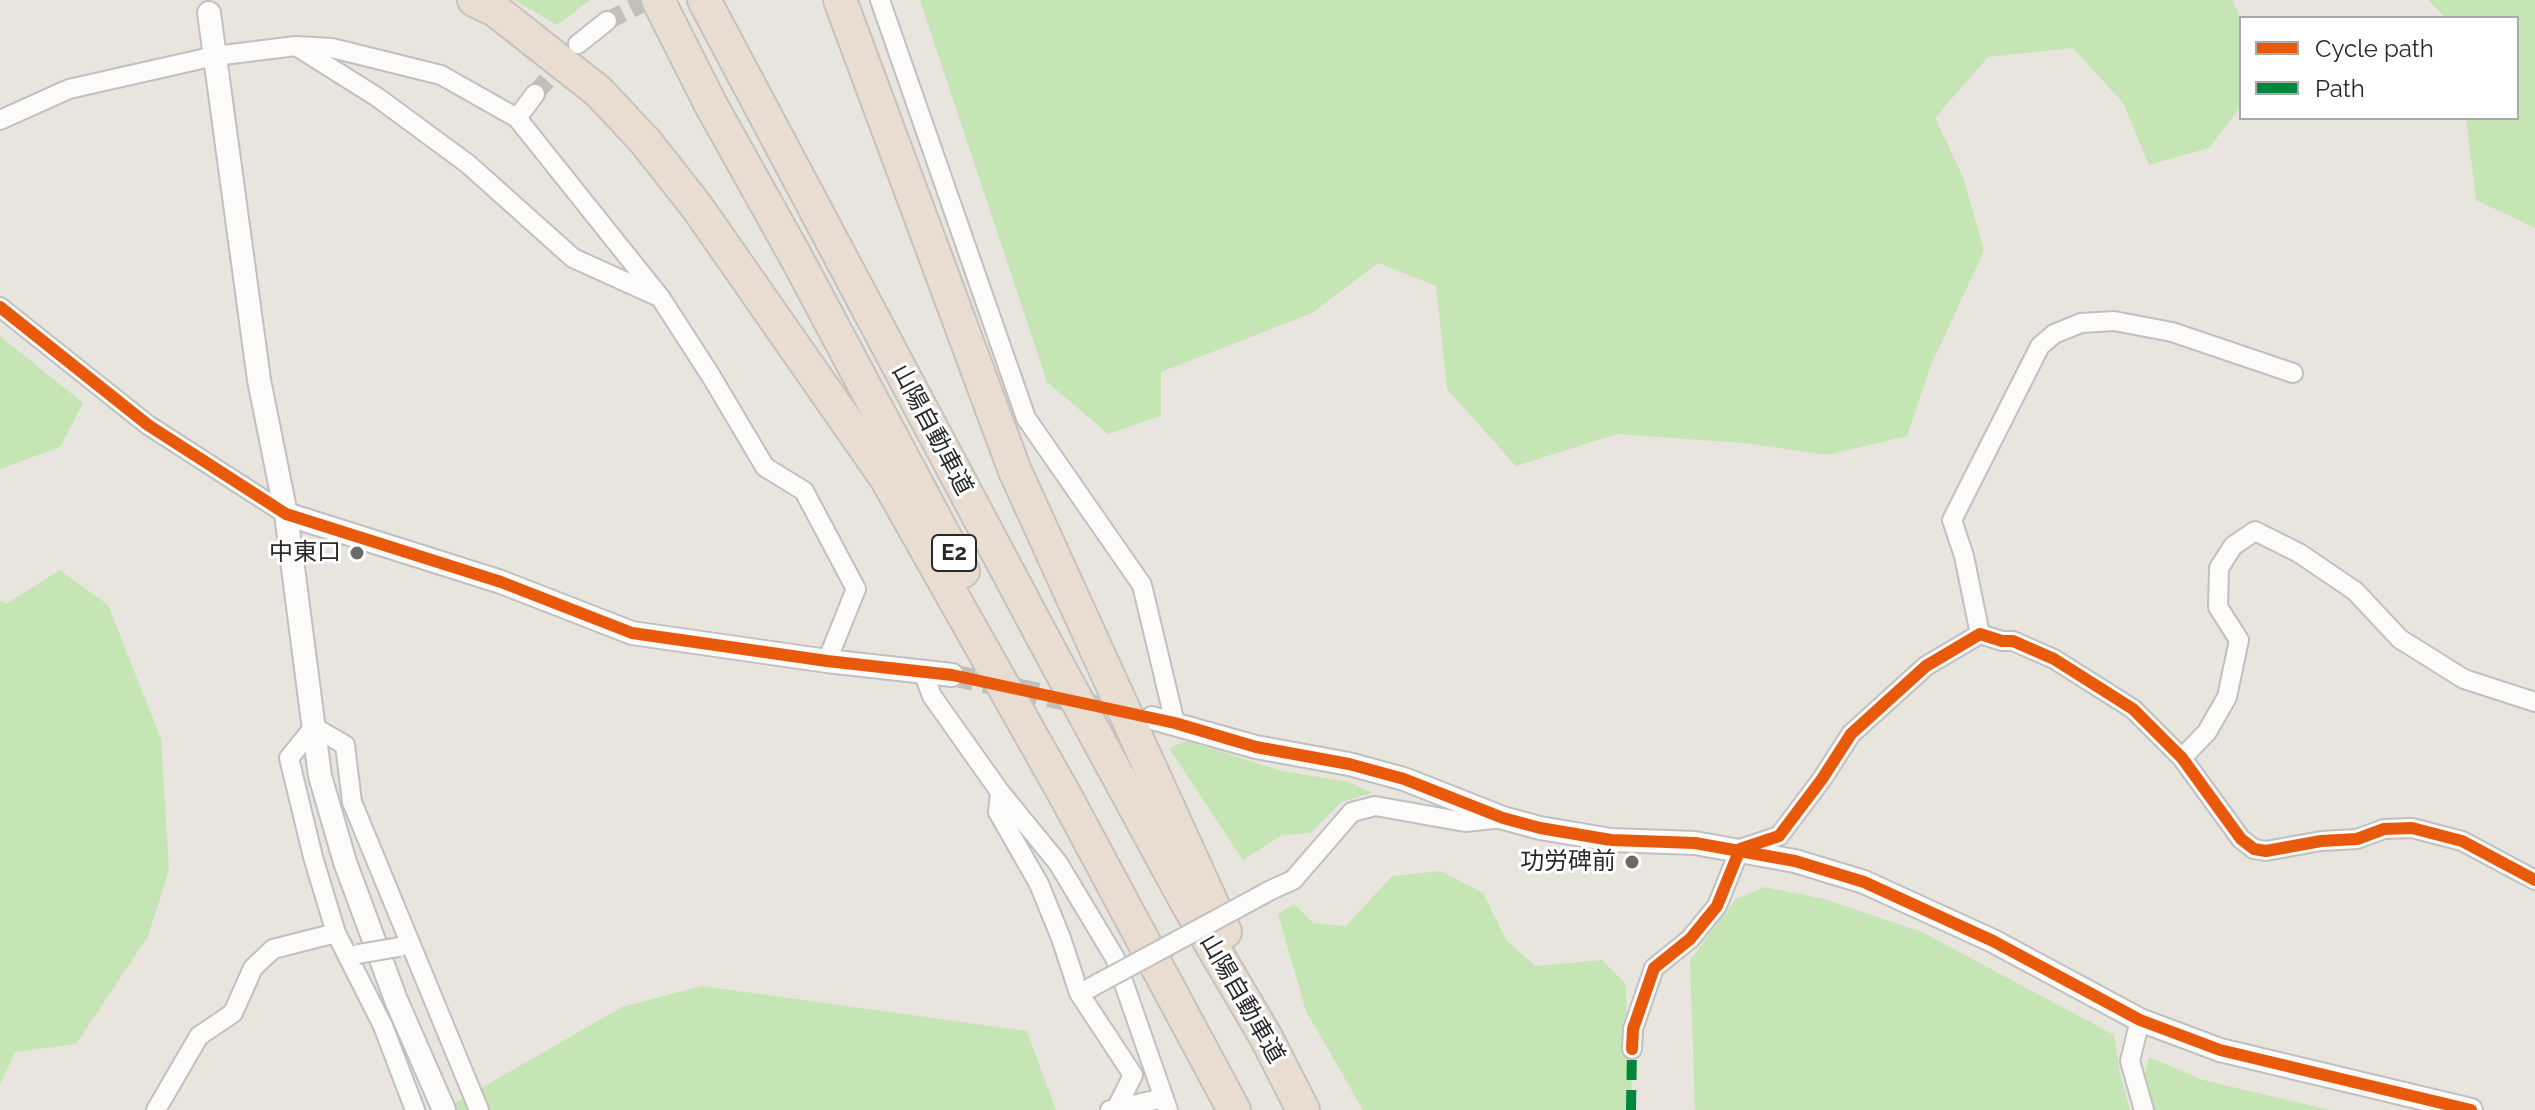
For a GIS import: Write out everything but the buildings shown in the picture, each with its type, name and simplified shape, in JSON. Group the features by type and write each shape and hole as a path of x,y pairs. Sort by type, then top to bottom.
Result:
{"highway":[{"path":"474,0 495,10 598,91 645,141 697,207 886,478 1066,797 1234,1110"},
{"name":"山陽自動車道","path":"658,0 711,105 804,272 1034,704 1244,1110"},
{"name":"山陽自動車道","path":"704,0 1050,651 1187,903 1267,1039 1303,1110"},
{"path":"840,0 1015,471 1232,947 1267,1039"}],"street":[{"path":"880,0 1026,418 1142,585 1175,723"},
{"path":"209,13 259,380 286,514 320,776 345,862 396,1000 444,1110"},
{"path":"578,44 607,21"},
{"path":"296,46 377,97 468,164 573,258 660,297"},
{"path":"0,120 69,89 215,56 296,46 332,48 441,75 517,118 660,297 765,467 804,491 856,589 827,661"},
{"path":"517,118 535,94"},
{"path":"0,307 148,425 286,514 501,582 632,633 952,675"},
{"path":"1980,634 1964,556 1952,520 2040,346 2054,334 2081,323 2114,321 2172,332 2293,373"},
{"path":"2182,758 2207,732 2227,697 2239,640 2218,607 2219,568 2233,546 2255,531 2299,553 2355,591 2400,639 2464,679 2535,702"},
{"path":"1632,1049 1633,1029 1654,968 1690,939 1717,906 1740,849 1779,836 1851,734 1926,666 1980,634 2013,641 2054,659 2133,709 2182,758 2241,839 2254,849 2266,851 2321,841 2357,839 2384,829 2412,828 2462,841 2535,880"},
{"path":"923,672 932,696 1000,792 1058,863 1115,958 1166,1104 1114,1109"},
{"path":"1152,718 1256,747 1349,764 1404,779 1503,818 1540,828 1611,840 1695,843 1795,861 1864,882 1993,941 2140,1020 2220,1050 2471,1110"},
{"path":"314,727 289,758 313,857 336,933 353,955 415,1110"},
{"path":"314,727 345,745 352,802 405,946 479,1110"},
{"path":"1000,792 998,812 1039,884 1084,991 1133,1075 1114,1109"},
{"path":"1084,991 1293,880 1352,812 1375,806 1465,822 1503,818"},
{"path":"156,1110 199,1036 233,1013 253,968 273,949 336,933"},
{"path":"353,955 405,946"},
{"path":"2140,1020 2130,1061 2144,1110"}],"green space":[{"path":"514,0 590,0 557,25"},
{"path":"920,0 2232,0 2240,16 2239,109 2209,148 2149,165 2123,103 2073,48 1988,57 1935,118 1963,177 1984,251 1931,365 1907,436 1827,455 1744,443 1617,434 1516,466 1447,389 1436,286 1378,263 1312,313 1161,372 1161,416 1108,434 1047,382"},
{"path":"2428,0 2535,0 2535,228 2476,200 2466,120 2519,120 2519,16 2444,16"},
{"path":"0,336 83,403 60,447 0,469"},
{"path":"60,570 108,605 161,739 169,870 148,936 76,1044 15,1052 0,1085 0,600 6,604"},
{"path":"1187,741 1282,771 1349,782 1372,793 1341,802 1311,833 1282,835 1243,860 1169,748"},
{"path":"1441,871 1483,893 1507,941 1536,966 1602,960 1625,983 1633,1110 1363,1110 1306,1011 1278,914 1294,904 1313,923 1346,926 1392,876"},
{"path":"1765,887 1824,899 1922,932 2114,1035 2130,1110 1695,1110 1690,960 1736,899"},
{"path":"702,986 1027,1031 1056,1110 443,1110 622,1007"},
{"path":"2149,1057 2203,1080 2330,1110 2155,1110 2145,1074"}],"tunnel":[{"path":"607,21 649,0"},
{"path":"535,94 567,57"},
{"path":"952,675 1135,715"}],"marked path":[{"path":"1631,1110 1632,1049"}],"cycle path":[{"path":"0,307 148,425 286,514 501,582 632,633 952,675 1175,723 1256,747 1349,764 1404,779 1503,818 1540,828 1611,840 1695,843 1795,861 1864,882 1993,941 2140,1020 2220,1050 2471,1110"},
{"path":"1632,1049 1633,1029 1654,968 1690,939 1717,906 1740,849 1779,836 1851,734 1926,666 1980,634 2013,641 2054,659 2133,709 2182,758 2241,839 2254,849 2266,851 2321,841 2357,839 2384,829 2412,828 2462,841 2535,880"}],"place":[{"name":"中東口","path":"357,553"},
{"name":"功労碑前","path":"1632,862"}]}
